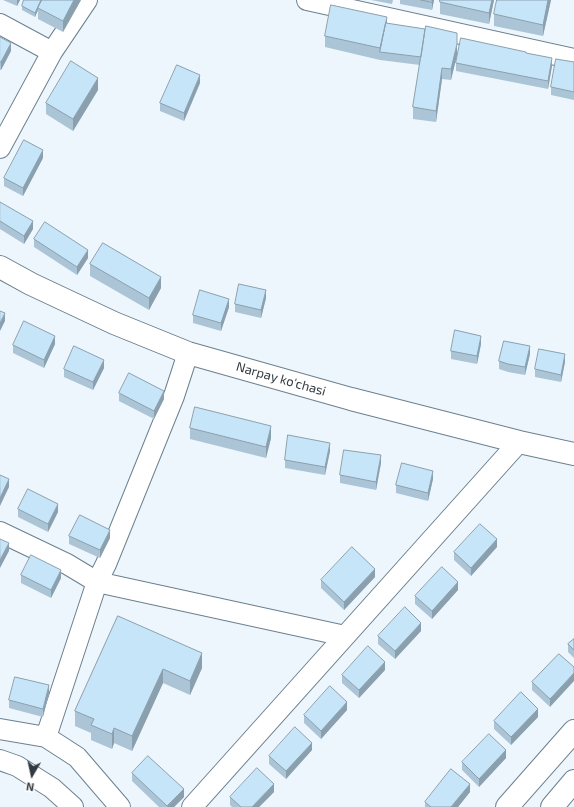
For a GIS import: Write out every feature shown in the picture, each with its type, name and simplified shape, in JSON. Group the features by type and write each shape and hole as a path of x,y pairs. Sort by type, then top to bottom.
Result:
{"main road":[{"name":"Narpay ko'chasi","path":"0,267 31,284 114,323 188,353 351,399 519,442 574,454"},
{"path":"507,807 574,731"},
{"path":"552,807 574,781"}],"street":[{"path":"0,148 52,52 86,0"},
{"path":"307,0 574,58"},
{"path":"0,24 52,52"},
{"path":"46,737 97,582 106,564 174,396 188,353"},
{"path":"192,807 519,442"},
{"path":"0,532 67,564 97,582 345,636"},
{"path":"0,729 46,737 77,757 120,807"},
{"path":"0,760 17,766 52,788 73,807"}],"building":[{"path":"24,0 41,0 35,13 22,6"},
{"path":"42,0 74,0 63,21 38,8"},
{"path":"421,0 432,0 432,2"},
{"path":"440,0 492,0 489,13 440,2"},
{"path":"497,0 548,0 543,25 494,14"},
{"path":"331,5 387,17 380,48 325,36"},
{"path":"386,23 425,29 421,57 380,52"},
{"path":"426,26 457,33 457,44 451,69 442,68 436,111 413,107"},
{"path":"0,37 11,43 1,62 0,62"},
{"path":"461,38 552,58 548,81 456,63"},
{"path":"556,59 574,62 574,92 551,87"},
{"path":"71,61 98,78 73,119 46,103"},
{"path":"177,65 200,75 184,113 160,103"},
{"path":"24,140 43,150 23,188 4,178"},
{"path":"0,202 33,221 24,236 0,221"},
{"path":"45,222 88,250 77,267 34,239"},
{"path":"103,243 161,277 149,298 90,264"},
{"path":"239,284 266,290 261,310 235,304"},
{"path":"200,290 229,299 221,323 193,315"},
{"path":"0,311 5,313 0,323"},
{"path":"24,321 55,336 44,360 13,345"},
{"path":"455,330 481,336 477,356 451,351"},
{"path":"504,341 530,346 525,367 499,361"},
{"path":"74,346 104,360 93,382 64,369"},
{"path":"539,349 565,354 561,375 535,369"},
{"path":"129,373 164,391 154,411 119,393"},
{"path":"195,407 271,426 266,447 190,428"},
{"path":"288,435 330,443 325,467 285,460"},
{"path":"344,450 381,455 376,482 340,475"},
{"path":"402,463 433,471 428,493 396,485"},
{"path":"0,475 9,479 0,498"},
{"path":"28,489 58,504 48,524 18,509"},
{"path":"80,515 110,530 100,550 69,536"},
{"path":"480,524 497,539 471,568 454,552"},
{"path":"0,539 9,543 0,560"},
{"path":"352,547 375,569 344,602 321,580"},
{"path":"31,555 61,570 51,590 21,575"},
{"path":"442,567 458,582 432,611 415,596"},
{"path":"405,607 421,623 395,651 378,636"},
{"path":"118,616 202,653 190,681 163,669 132,736 114,728 112,734 91,725 94,719 75,711"},
{"path":"574,639 574,650 568,644"},
{"path":"368,646 385,662 359,690 342,675"},
{"path":"559,654 574,667 574,673 550,699 532,682"},
{"path":"15,677 49,685 43,709 9,700"},
{"path":"330,686 347,702 321,731 304,715"},
{"path":"521,692 538,709 511,737 494,721"},
{"path":"295,727 312,743 286,771 269,756"},
{"path":"489,734 506,750 479,779 462,762"},
{"path":"148,756 184,789 167,806 132,773"},
{"path":"257,768 274,784 252,807 241,807 230,797"},
{"path":"451,769 470,784 451,807 431,807 425,802"}]}
